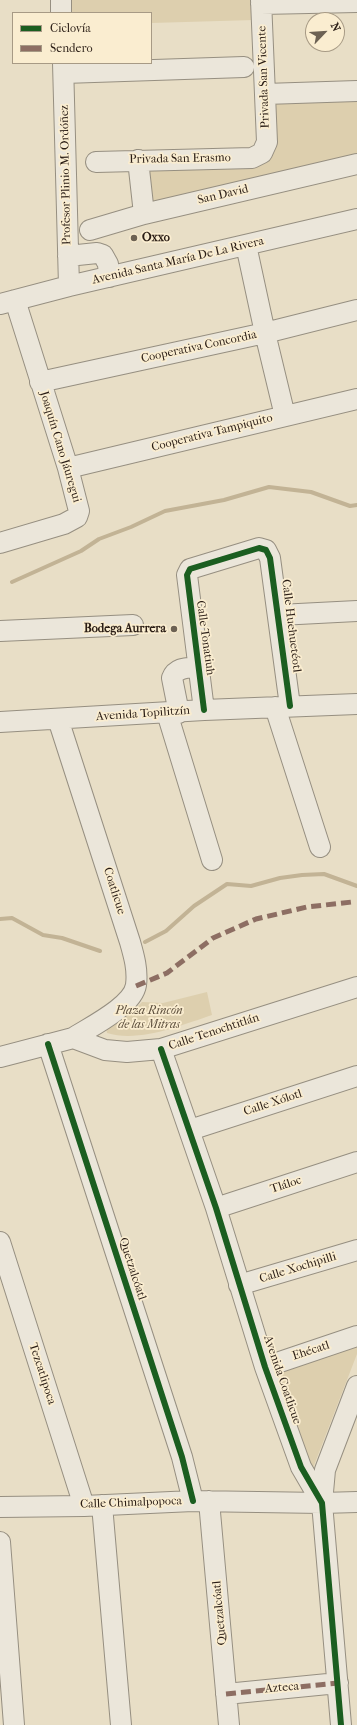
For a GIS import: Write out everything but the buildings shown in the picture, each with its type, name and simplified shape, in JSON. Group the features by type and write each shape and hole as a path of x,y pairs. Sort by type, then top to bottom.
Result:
{"street":[{"path":"61,0 61,12"},
{"path":"261,2 357,2"},
{"name":"Privada San Vicente","path":"261,2 267,142 262,153"},
{"path":"63,68 244,67"},
{"name":"Profesor Plinio M. Ordóñez","path":"63,68 69,286"},
{"path":"265,94 357,91"},
{"name":"Privada San Erasmo","path":"96,162 252,158 262,153"},
{"path":"138,160 144,214"},
{"name":"San David","path":"90,230 144,214 357,164"},
{"name":"Avenida Santa María De La Rivera","path":"7,302 69,286 357,219"},
{"path":"246,245 285,416"},
{"path":"68,256 97,253 103,255 108,264 109,277"},
{"name":"Joaquín Cano Jáuregui","path":"0,542 64,524 77,517 79,511 68,468 40,382 7,302"},
{"name":"Cooperativa Concordia","path":"40,382 357,310"},
{"name":"Cooperativa Tampiquito","path":"68,468 357,399"},
{"path":"0,535 0,546"},
{"name":"Calle Tonatiuh","path":"204,710 186,579 190,569 259,548 266,550"},
{"name":"Calle Huehuetéotl","path":"266,550 270,558 279,615 282,706 320,847"},
{"path":"279,615 357,611"},
{"path":"0,631 134,625"},
{"path":"198,668 180,669 173,674 173,713 212,860"},
{"name":"Avenida Topilitzín","path":"0,722 282,706 357,704"},
{"name":"Coatlicue","path":"58,719 130,942 136,969 136,986 130,996 110,1014 73,1038"},
{"name":"Calle Tenochtitlán","path":"73,1038 105,1050 127,1052 161,1049 357,987"},
{"path":"0,1057 73,1038"},
{"name":"Quetzalcóatl","path":"48,1044 182,1457 201,1501 229,1725"},
{"name":"Avenida Coatlicue","path":"161,1049 216,1208 265,1367 301,1467 322,1503 341,1725"},
{"name":"Calle Xólotl","path":"190,1130 357,1076"},
{"name":"Tláloc","path":"216,1208 357,1162"},
{"name":"Tezcatlipoca","path":"0,1242 93,1505 121,1725"},
{"name":"Calle Xochipilli","path":"239,1285 357,1250"},
{"name":"Ehécatl","path":"265,1367 357,1336"},
{"path":"322,1503 326,1470 357,1386"},
{"name":"Calle Chimalpopoca","path":"0,1507 201,1501 322,1503 357,1502"},
{"path":"0,1542 14,1725"},
{"name":"Azteca","path":"226,1694 338,1683"}],"green space":[{"path":"71,0 253,0 254,20 152,23 152,12 71,12"},
{"path":"357,96 357,154 151,203 148,164 272,151 277,143 274,100"},
{"name":"Plaza Rincón de las Mitras","path":"207,992 212,1015 160,1032 133,1036 119,1036 107,1033 106,1028 132,1012 142,1002 163,1003"},
{"path":"357,1345 357,1354 313,1468 309,1471 278,1367"}],"waterway":[{"path":"12,582 81,551 99,539 131,527 165,511 224,500 269,487 311,492 350,506 357,505"},
{"path":"145,942 166,931 194,906 227,884 251,886 280,878 324,874 357,886"},
{"path":"0,919 12,918 43,935 62,938 100,951"}],"marked path":[{"path":"136,986 167,973 213,938 256,919 307,907 352,902"},
{"path":"226,1694 338,1683"}],"cycle path":[{"path":"204,710 187,575 190,569 259,548 266,550 270,558 290,706"},
{"path":"48,1044 182,1457 193,1501"},
{"path":"161,1049 216,1208 265,1367 301,1467 322,1503 341,1725"}],"place":[{"name":"Oxxo","path":"134,238"},
{"name":"Bodega Aurrera","path":"174,629"}]}
